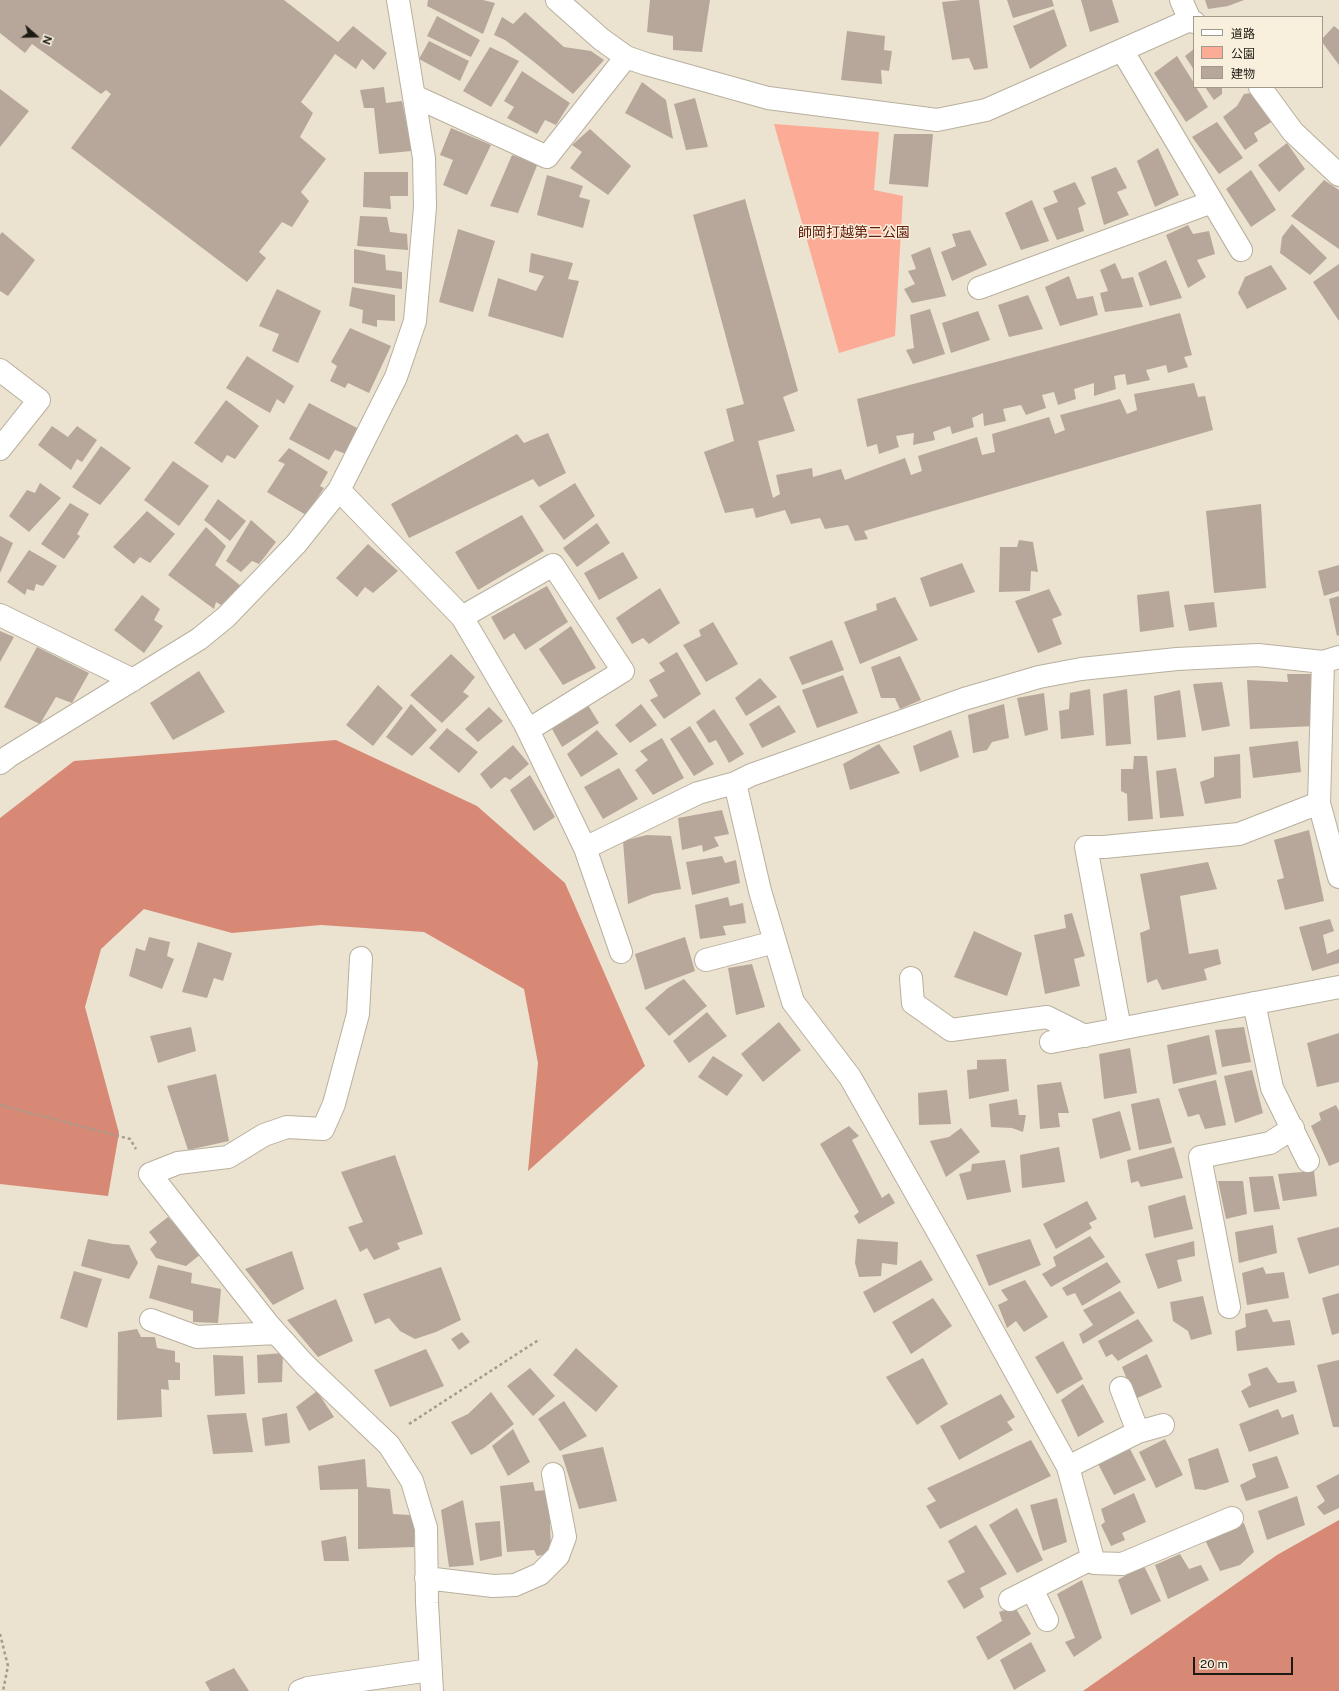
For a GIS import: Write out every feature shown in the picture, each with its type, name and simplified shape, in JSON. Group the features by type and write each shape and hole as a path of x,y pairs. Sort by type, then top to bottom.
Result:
{"street":[{"path":"0,763 199,639 226,617 296,544 339,490 396,377 415,321 425,207 424,158 398,0"},
{"path":"557,0 601,39 626,57 646,64 768,98 937,120 986,110 1192,21 1181,0"},
{"path":"1122,50 1241,250"},
{"path":"414,96 547,157 626,57"},
{"path":"1261,88 1293,132 1339,175"},
{"path":"979,288 1212,202"},
{"path":"0,370 39,400 0,449"},
{"path":"339,490 462,617 528,730 585,848 622,952"},
{"path":"462,617 553,565 623,670 528,730"},
{"path":"0,614 133,680"},
{"path":"585,848 698,793 735,783 751,775 964,699 1039,677 1081,669 1177,659 1258,655 1331,660 1330,726 1319,803 1339,877"},
{"path":"735,783 760,891 793,1002 850,1077 946,1246 1068,1467 1094,1563 1122,1564 1232,1518"},
{"path":"1120,1029 1086,847 1112,846 1239,834 1319,803"},
{"path":"706,960 775,942"},
{"path":"300,1691 308,1688 431,1680 426,1578 426,1528 412,1481 389,1446 305,1365 276,1333 150,1174 178,1163 228,1157 264,1135 287,1127 323,1129 334,1104 358,1014 361,958"},
{"path":"911,978 913,1003 951,1030 1047,1017 1085,1036"},
{"path":"1051,1042 1339,987"},
{"path":"1254,1003 1272,1088 1308,1161"},
{"path":"1229,1307 1200,1157 1270,1143 1293,1128"},
{"path":"150,1320 197,1338 276,1333"},
{"path":"1121,1388 1138,1432"},
{"path":"1068,1467 1138,1432 1163,1425"},
{"path":"426,1578 493,1586 515,1585 540,1574 558,1556 565,1537 553,1474"},
{"path":"1010,1600 1093,1558"},
{"path":"1032,1589 1047,1620"}],"path":[{"path":"0,1105 130,1139 150,1174"},
{"path":"384,1441 540,1339"},
{"path":"0,1634 8,1666 3,1691"}],"green space":[{"name":"師岡打越第二公園","path":"774,124 879,132 874,190 903,196 895,336 839,353"}],"shaded area":[{"path":"336,740 477,806 565,883 645,1066 528,1171 538,1063 524,989 424,932 321,925 232,933 144,909 101,949 85,1007 119,1133 108,1196 0,1184 0,818 74,761"},
{"path":"1339,1520 1339,1691 1083,1691 1277,1555"}],"building":[{"path":"0,0 284,0 338,42 353,26 387,53 374,70 362,59 356,69 335,54 301,102 313,113 300,137 326,159 301,192 309,201 292,227 282,222 259,252 266,258 247,282 71,148 111,94 106,90 101,94 32,44 25,53 0,33"},
{"path":"428,0 483,0 495,3 483,34 427,6"},
{"path":"650,0 710,0 702,52 673,50 673,36 647,32"},
{"path":"979,0 988,68 974,70 969,58 952,60 942,2"},
{"path":"1007,0 1052,0 1054,6 1013,18"},
{"path":"1081,0 1112,0 1119,22 1090,32"},
{"path":"1205,0 1244,0 1228,6 1208,9"},
{"path":"1054,9 1067,46 1030,69 1013,26"},
{"path":"525,12 564,47 591,51 604,60 573,94 505,40 494,35 502,17 513,24"},
{"path":"437,16 480,40 471,57 427,36"},
{"path":"1334,26 1339,30 1339,65 1323,43 1323,38"},
{"path":"847,31 885,36 884,50 892,51 889,71 881,70 882,84 841,80"},
{"path":"429,41 469,61 460,81 419,59"},
{"path":"490,47 519,61 491,107 463,91"},
{"path":"1193,50 1193,68 1185,56"},
{"path":"1177,56 1193,81 1193,88 1197,88 1208,107 1186,122 1154,73"},
{"path":"522,71 570,103 556,125 545,120 537,134 507,118 514,107 504,101"},
{"path":"642,82 666,100 673,139 625,113"},
{"path":"384,87 386,103 402,101 412,151 379,154 374,108 364,108 360,90"},
{"path":"1206,88 1222,88 1222,94 1214,100"},
{"path":"0,89 29,111 0,147"},
{"path":"1252,93 1273,121 1254,133 1258,141 1245,150 1223,117 1237,106 1244,94"},
{"path":"695,98 708,147 686,150 674,104"},
{"path":"1217,122 1243,158 1219,174 1192,137"},
{"path":"451,128 491,145 467,195 443,185 453,160 440,155"},
{"path":"590,129 631,166 608,195 570,168 582,152 572,145"},
{"path":"894,134 933,134 928,187 889,184"},
{"path":"1287,143 1305,169 1279,192 1258,165"},
{"path":"1158,148 1179,195 1155,207 1137,161"},
{"path":"512,155 538,163 518,213 490,206"},
{"path":"1116,167 1127,188 1117,192 1129,215 1104,225 1091,177"},
{"path":"1251,170 1276,210 1251,227 1226,189"},
{"path":"364,172 408,172 408,196 390,196 391,209 363,207"},
{"path":"547,175 583,186 579,197 590,200 583,228 537,215"},
{"path":"1324,180 1339,190 1339,249 1291,216"},
{"path":"1075,182 1086,204 1078,208 1084,231 1057,240 1043,208 1058,202 1053,191"},
{"path":"745,199 798,391 783,397 795,431 758,441 773,498 780,494 776,475 812,468 813,477 841,469 845,480 905,458 911,475 922,471 918,456 977,437 982,455 995,452 992,434 1049,417 1055,434 1065,430 1060,415 1120,399 1127,414 1137,410 1134,394 1194,383 1198,397 1205,396 1213,430 864,531 868,539 855,541 848,525 825,529 820,518 791,524 785,510 756,518 753,508 725,513 704,452 734,441 726,409 744,404 693,215"},
{"path":"1032,200 1049,241 1021,250 1005,213"},
{"path":"360,216 387,217 390,232 407,234 408,250 357,246"},
{"path":"1292,224 1327,258 1310,275 1280,253 1282,237"},
{"path":"1188,225 1193,234 1209,231 1215,254 1197,260 1206,277 1188,288 1166,235"},
{"path":"458,229 495,241 473,312 439,302"},
{"path":"970,230 987,265 952,281 941,252 956,246 952,234"},
{"path":"2,232 35,260 8,296 0,291 0,235"},
{"path":"930,247 946,296 912,303 904,289 915,284 908,271 916,269 911,255"},
{"path":"354,249 385,255 386,270 402,272 402,289 354,283"},
{"path":"531,253 573,263 568,279 579,281 563,338 488,316 498,278 536,291 544,276 529,272"},
{"path":"1166,260 1182,298 1150,306 1138,273"},
{"path":"1115,263 1122,279 1133,277 1143,307 1105,312 1100,293 1108,291 1100,270"},
{"path":"1339,264 1339,321 1313,282"},
{"path":"1271,265 1287,289 1247,309 1238,293 1245,277"},
{"path":"1069,276 1077,299 1093,296 1098,315 1060,326 1045,287"},
{"path":"352,287 395,295 395,321 377,320 377,327 362,323 363,310 349,306"},
{"path":"277,289 321,311 298,363 272,351 279,334 259,326"},
{"path":"1028,295 1043,329 1009,337 998,305"},
{"path":"930,309 945,354 913,364 906,350 914,348 910,315"},
{"path":"978,311 990,340 951,353 942,323"},
{"path":"1180,313 1192,355 1184,357 1188,367 1168,373 1166,365 1146,370 1150,380 1127,385 1125,374 1114,376 1116,389 1094,396 1094,383 1074,389 1076,399 1058,405 1054,392 1042,395 1046,408 1026,415 1021,405 1003,409 1006,421 984,426 983,413 972,418 974,427 952,434 950,426 933,432 935,440 913,445 914,433 896,436 899,447 879,454 877,444 867,447 857,399"},
{"path":"350,328 391,346 369,393 348,383 345,388 330,381 337,366 331,362"},
{"path":"247,356 294,386 284,404 277,399 270,413 226,388"},
{"path":"226,400 259,426 235,459 227,455 222,463 194,443"},
{"path":"309,403 359,429 349,455 335,450 329,460 289,439"},
{"path":"52,426 68,437 77,426 97,440 82,462 77,459 71,470 38,445"},
{"path":"548,433 566,473 539,487 533,479 409,538 391,504 517,434 524,443"},
{"path":"101,446 131,468 100,505 72,487"},
{"path":"289,448 328,472 320,486 324,488 306,515 267,492 285,464 278,461"},
{"path":"173,461 209,486 179,526 144,500"},
{"path":"40,483 61,498 29,532 9,516 27,490 35,493"},
{"path":"575,483 595,516 564,540 539,506"},
{"path":"218,499 246,521 230,541 204,520"},
{"path":"70,503 89,514 77,534 80,536 64,559 41,544"},
{"path":"1261,504 1266,588 1214,593 1206,511"},
{"path":"147,511 175,534 150,563 140,557 134,564 113,547"},
{"path":"522,515 544,551 478,590 455,552"},
{"path":"251,520 276,542 259,564 252,561 241,572 226,561"},
{"path":"597,523 610,543 577,567 563,548"},
{"path":"206,527 226,546 215,565 241,586 221,605 216,602 214,609 168,575"},
{"path":"0,536 13,543 0,573"},
{"path":"1019,540 1033,542 1038,572 1031,571 1030,591 999,592 1000,547 1017,547"},
{"path":"368,544 398,571 373,593 365,587 357,597 336,578"},
{"path":"29,550 57,566 43,586 36,584 34,591 27,589 25,595 7,582"},
{"path":"623,552 638,578 599,600 584,573"},
{"path":"962,563 975,592 930,607 920,578"},
{"path":"1339,565 1339,591 1324,596 1318,571"},
{"path":"547,586 568,622 525,650 514,633 504,640 491,617"},
{"path":"660,588 680,623 649,644 643,638 632,644 616,618"},
{"path":"1049,589 1062,615 1052,619 1062,644 1038,653 1015,601"},
{"path":"1169,591 1174,627 1140,632 1137,595"},
{"path":"142,595 160,609 154,620 163,626 144,653 114,630"},
{"path":"1339,596 1339,635 1337,636 1329,599"},
{"path":"895,597 918,640 860,664 844,622 877,610 876,604"},
{"path":"1214,602 1217,627 1189,631 1184,605"},
{"path":"713,622 738,664 706,682 683,645 701,636 699,630"},
{"path":"571,626 596,668 563,685 539,649"},
{"path":"0,631 14,637 0,662"},
{"path":"832,640 844,670 802,685 789,657"},
{"path":"37,647 89,673 72,703 56,697 40,724 4,707"},
{"path":"677,652 701,694 664,719 650,700 658,696 649,680 665,671 659,663"},
{"path":"451,654 475,677 463,692 469,696 442,723 410,695"},
{"path":"900,656 921,700 900,709 895,698 881,698 871,667"},
{"path":"199,671 225,712 173,740 150,703"},
{"path":"1287,674 1311,674 1315,726 1250,729 1247,680 1288,682"},
{"path":"843,675 858,713 817,728 802,690"},
{"path":"760,678 777,697 746,716 735,698"},
{"path":"1222,682 1230,726 1202,731 1193,684"},
{"path":"378,685 403,708 373,746 346,725"},
{"path":"1090,689 1094,735 1061,739 1059,711 1069,709 1070,693"},
{"path":"1127,689 1131,744 1106,746 1103,694"},
{"path":"1180,690 1186,737 1157,740 1154,696"},
{"path":"1044,693 1048,730 1025,736 1017,698"},
{"path":"586,702 599,723 562,747 551,727"},
{"path":"411,704 437,730 412,756 386,737"},
{"path":"641,704 657,725 630,743 615,725"},
{"path":"1004,704 1009,738 992,742 987,750 973,753 968,715"},
{"path":"779,705 796,732 762,748 749,724"},
{"path":"489,707 503,721 478,742 465,729"},
{"path":"714,709 744,754 729,763 716,740 709,743 696,722"},
{"path":"690,726 714,764 694,776 670,739"},
{"path":"447,728 478,752 459,773 429,748"},
{"path":"597,730 618,754 581,777 567,754"},
{"path":"951,730 959,757 920,772 913,746"},
{"path":"662,738 684,778 653,795 635,770 648,760 640,751"},
{"path":"1298,741 1301,772 1253,778 1249,747"},
{"path":"879,744 900,773 850,790 843,764"},
{"path":"513,745 529,764 510,780 505,777 491,789 480,774"},
{"path":"1240,754 1241,798 1205,804 1200,782 1214,777 1214,757"},
{"path":"1134,756 1147,756 1153,819 1128,821 1127,794 1121,791 1121,769 1133,769"},
{"path":"619,768 638,799 603,819 584,787"},
{"path":"1176,768 1184,816 1160,818 1156,771"},
{"path":"530,775 555,817 534,831 510,790"},
{"path":"722,810 729,834 714,837 719,846 703,852 702,845 682,850 678,818"},
{"path":"1309,830 1324,901 1285,910 1277,880 1284,878 1274,840"},
{"path":"647,835 671,836 681,889 653,894 628,904 623,841"},
{"path":"722,856 725,863 736,860 740,883 692,895 686,862"},
{"path":"1208,862 1217,889 1180,896 1189,954 1218,949 1221,964 1204,969 1207,980 1162,990 1157,979 1147,983 1140,933 1150,929 1140,874"},
{"path":"728,897 730,906 743,903 746,923 723,926 726,935 700,939 695,905"},
{"path":"1072,913 1085,956 1074,959 1080,986 1045,994 1034,935 1066,928 1064,915"},
{"path":"1330,919 1334,931 1323,935 1327,954 1339,949 1339,963 1312,971 1299,927"},
{"path":"974,931 1022,953 1007,996 954,977"},
{"path":"149,937 170,942 167,956 174,959 162,989 129,976 136,948 145,951"},
{"path":"685,937 695,971 645,990 635,954"},
{"path":"198,942 232,953 223,981 214,978 207,998 182,992"},
{"path":"752,964 765,1007 736,1015 728,968"},
{"path":"684,979 707,1006 669,1036 645,1008 668,988"},
{"path":"707,1012 727,1036 689,1063 673,1041"},
{"path":"779,1022 801,1050 763,1082 741,1054"},
{"path":"191,1027 196,1051 158,1063 150,1036"},
{"path":"1244,1027 1251,1062 1222,1067 1215,1030"},
{"path":"1339,1033 1339,1082 1317,1087 1307,1043"},
{"path":"1209,1035 1217,1074 1173,1084 1167,1045"},
{"path":"1130,1048 1137,1093 1104,1099 1099,1054"},
{"path":"713,1056 743,1075 727,1096 698,1077"},
{"path":"1006,1059 1009,1091 969,1099 967,1070 977,1069 977,1060"},
{"path":"1252,1070 1263,1113 1235,1123 1224,1076"},
{"path":"216,1074 229,1141 188,1150 167,1086"},
{"path":"1216,1080 1226,1125 1205,1129 1199,1114 1188,1117 1178,1089"},
{"path":"1061,1082 1069,1113 1058,1113 1060,1127 1040,1129 1037,1085"},
{"path":"947,1090 951,1124 919,1125 918,1093"},
{"path":"1159,1098 1172,1143 1139,1150 1131,1104"},
{"path":"1017,1099 1019,1115 1026,1115 1023,1132 1012,1128 991,1127 989,1104"},
{"path":"1336,1105 1339,1111 1339,1162 1329,1166 1311,1126 1321,1120 1319,1113"},
{"path":"1120,1111 1131,1150 1100,1159 1092,1119"},
{"path":"849,1126 859,1136 852,1140 882,1198 889,1193 895,1203 859,1224 854,1216 859,1212 820,1144"},
{"path":"961,1128 980,1152 946,1177 930,1141 949,1137"},
{"path":"1059,1147 1065,1182 1022,1188 1020,1155"},
{"path":"1174,1147 1183,1178 1141,1187 1138,1181 1131,1183 1127,1160"},
{"path":"395,1155 423,1234 397,1243 400,1249 374,1260 367,1248 360,1252 348,1227 363,1222 341,1172"},
{"path":"1005,1160 1011,1192 967,1200 959,1174 971,1171 972,1164"},
{"path":"1314,1171 1317,1196 1283,1201 1278,1174"},
{"path":"1273,1176 1280,1209 1254,1212 1249,1177"},
{"path":"1218,1181 1243,1181 1247,1214 1226,1219"},
{"path":"1185,1195 1193,1229 1154,1238 1148,1206"},
{"path":"1087,1201 1097,1219 1089,1223 1092,1228 1056,1249 1043,1224"},
{"path":"168,1217 201,1254 186,1266 156,1258 150,1249 157,1242 149,1232"},
{"path":"1273,1225 1277,1253 1239,1263 1235,1232"},
{"path":"1339,1227 1339,1265 1309,1274 1297,1238"},
{"path":"1090,1236 1105,1257 1051,1287 1042,1274 1056,1266 1053,1257"},
{"path":"88,1239 113,1244 129,1245 138,1263 129,1279 81,1266"},
{"path":"857,1239 898,1242 897,1265 882,1263 881,1276 859,1277 855,1263"},
{"path":"1030,1239 1041,1265 989,1286 976,1255"},
{"path":"1194,1241 1195,1256 1177,1260 1182,1281 1158,1289 1145,1254"},
{"path":"292,1251 304,1289 273,1305 245,1269"},
{"path":"921,1260 933,1280 874,1313 863,1292"},
{"path":"1107,1262 1121,1282 1082,1306 1075,1293 1067,1296 1062,1288"},
{"path":"158,1265 192,1273 191,1283 221,1289 218,1323 193,1322 193,1311 149,1298"},
{"path":"441,1267 461,1320 436,1332 415,1339 400,1331 389,1318 375,1324 363,1294"},
{"path":"1263,1267 1266,1274 1284,1272 1289,1298 1247,1305 1242,1273"},
{"path":"74,1271 102,1279 87,1328 60,1318"},
{"path":"1025,1280 1048,1317 1024,1332 1016,1321 1007,1328 998,1305 1008,1300 1001,1290"},
{"path":"1120,1291 1135,1313 1083,1344 1079,1334 1093,1325 1083,1310"},
{"path":"1339,1293 1339,1333 1332,1335 1322,1298"},
{"path":"1203,1296 1212,1334 1191,1340 1188,1331 1173,1321 1170,1302"},
{"path":"933,1298 952,1326 911,1354 892,1322"},
{"path":"336,1299 353,1341 318,1357 287,1320"},
{"path":"1267,1309 1273,1322 1290,1320 1295,1345 1237,1351 1235,1331 1246,1327 1245,1314"},
{"path":"1138,1319 1153,1341 1118,1361 1112,1354 1106,1357 1098,1341"},
{"path":"137,1329 141,1337 155,1337 157,1348 175,1351 175,1362 180,1363 180,1380 168,1380 169,1390 161,1389 162,1417 117,1420 118,1332"},
{"path":"462,1332 470,1342 459,1350 451,1339"},
{"path":"1063,1341 1083,1379 1057,1394 1035,1357"},
{"path":"576,1348 618,1386 596,1412 553,1375"},
{"path":"426,1349 444,1386 390,1407 374,1370"},
{"path":"283,1353 282,1382 258,1383 257,1355"},
{"path":"1147,1354 1162,1387 1135,1399 1122,1367"},
{"path":"213,1355 243,1356 245,1394 215,1396"},
{"path":"923,1358 948,1404 917,1425 886,1377"},
{"path":"1339,1360 1339,1427 1333,1427 1317,1365"},
{"path":"1267,1367 1278,1383 1294,1381 1297,1392 1249,1408 1241,1391 1251,1385 1248,1374"},
{"path":"530,1368 555,1396 533,1416 507,1386"},
{"path":"1083,1384 1104,1422 1078,1437 1061,1400"},
{"path":"317,1391 334,1417 309,1431 296,1407"},
{"path":"491,1392 514,1424 484,1448 471,1455 451,1422 468,1414"},
{"path":"1001,1394 1015,1417 1007,1422 1013,1430 959,1460 940,1426"},
{"path":"564,1401 587,1436 560,1451 538,1419"},
{"path":"1278,1409 1282,1418 1293,1414 1299,1434 1249,1452 1239,1424"},
{"path":"246,1413 253,1452 213,1454 207,1415"},
{"path":"287,1413 290,1443 265,1446 262,1418"},
{"path":"513,1429 530,1462 508,1476 492,1446"},
{"path":"1165,1439 1183,1475 1156,1488 1139,1452"},
{"path":"1031,1440 1051,1476 940,1529 926,1506 936,1501 927,1488"},
{"path":"603,1447 617,1501 579,1509 562,1455"},
{"path":"1129,1447 1146,1480 1114,1495 1097,1462"},
{"path":"1218,1448 1229,1482 1205,1490 1195,1489 1188,1459"},
{"path":"1277,1456 1289,1488 1246,1501 1240,1485 1256,1477 1252,1464"},
{"path":"365,1459 367,1487 390,1489 393,1514 410,1515 415,1529 414,1547 358,1549 358,1489 320,1490 318,1466"},
{"path":"1339,1474 1339,1508 1324,1515 1317,1507 1325,1501 1316,1486"},
{"path":"533,1482 535,1491 549,1490 551,1553 537,1556 534,1550 507,1552 500,1486"},
{"path":"1134,1493 1146,1522 1122,1533 1125,1540 1111,1546 1101,1525 1105,1522 1101,1509"},
{"path":"1297,1496 1305,1525 1267,1540 1258,1511"},
{"path":"1057,1498 1067,1542 1043,1551 1030,1505"},
{"path":"463,1500 474,1565 449,1567 441,1510"},
{"path":"1017,1508 1043,1560 1017,1573 989,1525"},
{"path":"500,1521 502,1556 480,1561 475,1523"},
{"path":"1244,1523 1254,1552 1240,1565 1220,1571 1205,1540"},
{"path":"976,1525 1007,1574 980,1588 984,1597 964,1609 947,1581 965,1572 948,1541"},
{"path":"346,1536 349,1561 324,1561 321,1541"},
{"path":"1180,1554 1189,1569 1201,1565 1209,1580 1168,1599 1155,1565"},
{"path":"1143,1564 1161,1601 1131,1615 1118,1580"},
{"path":"1082,1580 1102,1638 1074,1657 1065,1642 1075,1638 1057,1594"},
{"path":"1015,1607 1031,1634 988,1660 976,1637 1002,1621 999,1612"},
{"path":"1031,1642 1046,1671 1014,1690 1000,1660"},
{"path":"234,1668 249,1691 210,1691 205,1682"}]}
